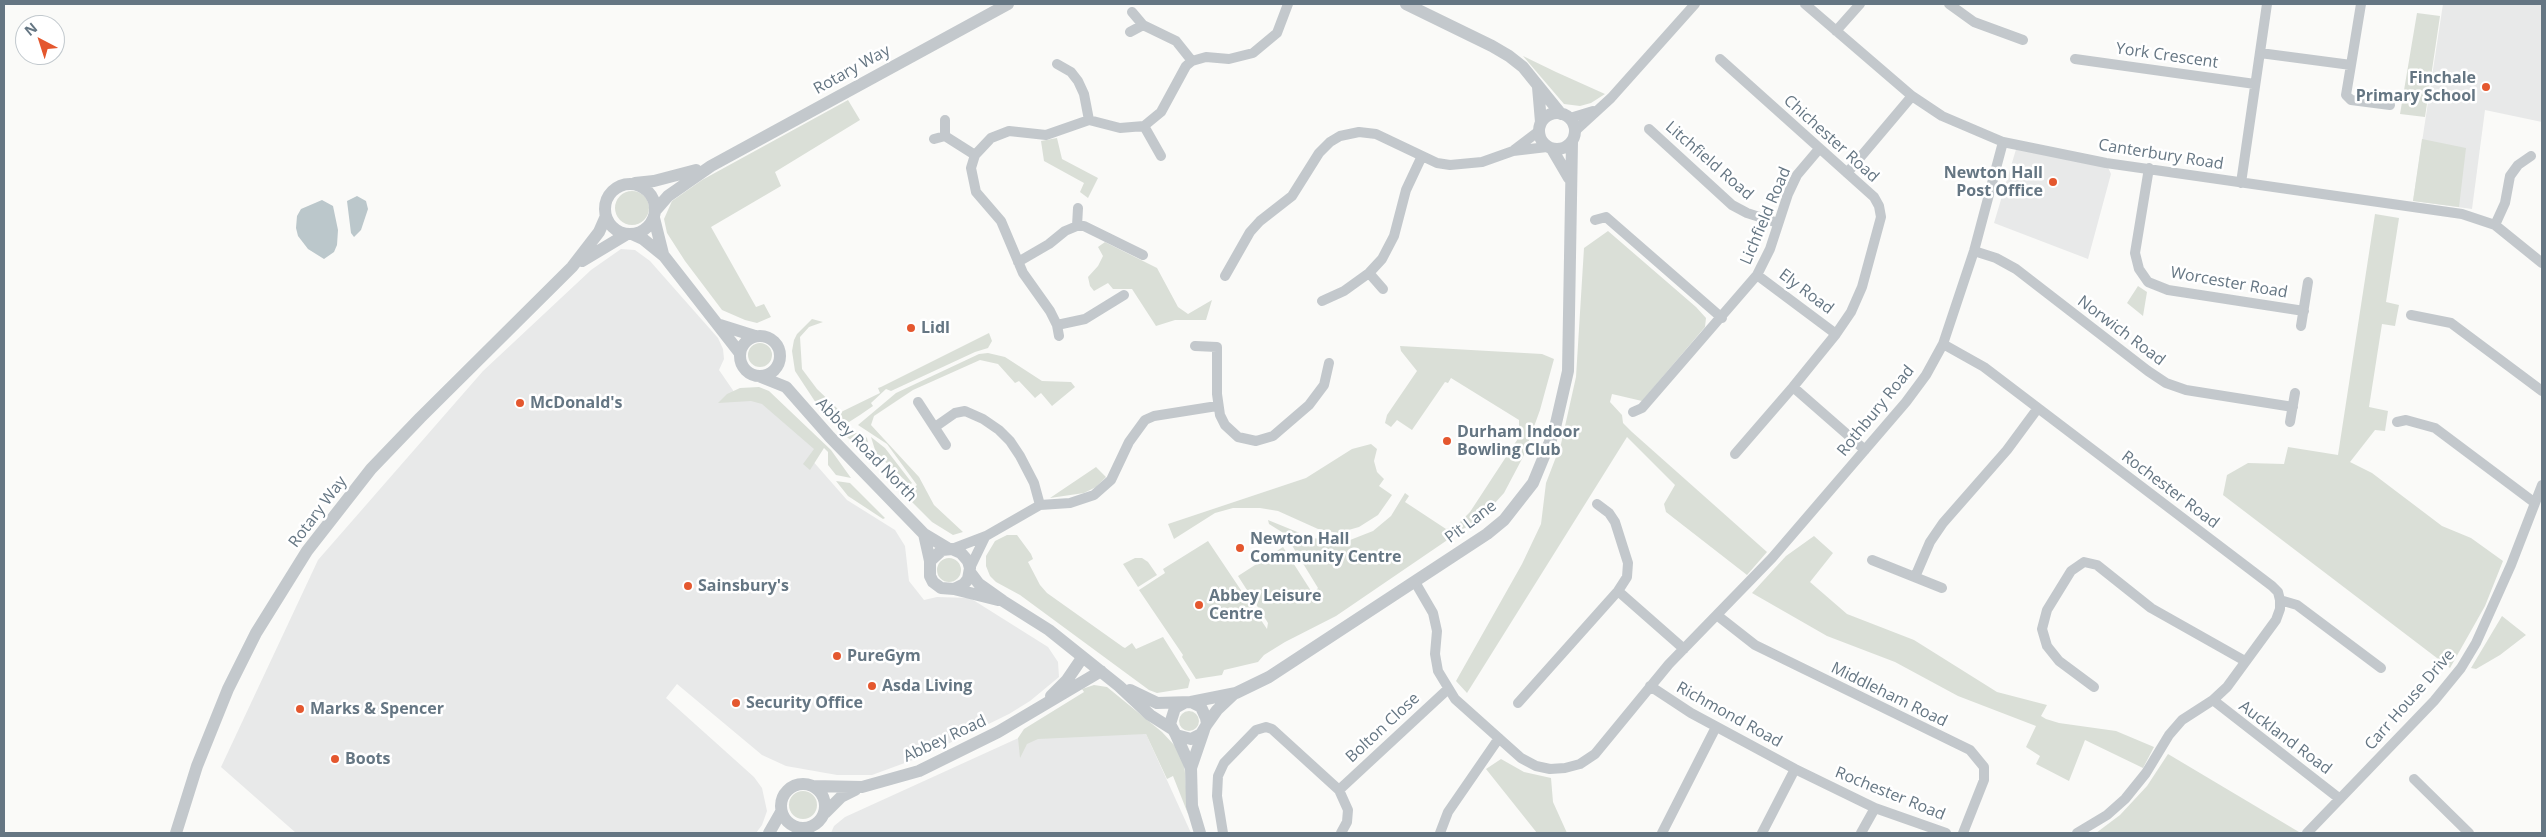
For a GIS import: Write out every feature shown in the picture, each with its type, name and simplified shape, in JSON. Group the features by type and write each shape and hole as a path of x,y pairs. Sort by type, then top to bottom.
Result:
{"street":[{"name":"Rotary Way","path":"655,214 668,196 711,166 1008,4"},
{"path":"1124,295 1085,319 1058,331 1018,262 1001,222 976,192 971,168 975,155 982,145 1000,134 1016,131 1046,135 1089,120 1120,128 1144,126 1161,112 1186,66 1192,61 1206,57 1229,59 1254,53 1277,33 1283,23 1288,4"},
{"path":"1406,4 1492,46 1522,67 1565,116 1574,137"},
{"path":"1225,276 1250,232 1260,221 1292,196 1319,152 1335,138 1359,132 1376,134 1438,163 1464,165 1482,162 1514,151 1566,147 1595,111 1611,98 1695,4"},
{"name":"Canterbury Road","path":"1805,4 1912,96 1942,116 2003,142 2106,163 2450,211 2495,225 2542,263"},
{"path":"1836,31 1860,4"},
{"path":"1949,4 1974,22 2023,40"},
{"path":"2241,182 2267,4"},
{"path":"2361,4 2346,95 2351,100 2390,105"},
{"path":"1132,12 1143,25 1176,41 1192,61"},
{"path":"1130,32 1143,25"},
{"path":"2260,53 2351,65"},
{"name":"Chichester Road","path":"1720,59 1874,197 1879,206 1881,217 1862,287 1851,312 1836,334 1793,387 1735,454"},
{"name":"York Crescent","path":"2075,59 2255,84"},
{"path":"1056,64 1074,69 1084,94 1089,120"},
{"path":"1538,87 1540,127 1543,143 1550,148 1570,181"},
{"path":"1847,173 1912,96"},
{"path":"1514,151 1550,115 1565,116 1595,111"},
{"path":"945,120 945,136"},
{"path":"1144,126 1161,156"},
{"name":"Litchfield Road","path":"1649,129 1732,205 1747,213 1778,223"},
{"path":"934,139 945,136 975,155"},
{"name":"Pit Lane","path":"1236,693 1269,677 1415,582 1504,520 1533,483 1547,454 1562,402 1568,371 1570,181 1574,137"},
{"name":"Rothbury Road","path":"1415,582 1433,613 1436,631 1436,662 1441,679 1448,689 1499,738 1521,758 1536,766 1550,769 1580,764 1595,754 1650,686 1772,558 1865,450 1926,375 1943,344 1974,251 2003,142"},
{"name":"Lichfield Road","path":"1633,412 1642,408 1758,275 1770,249 1797,175 1819,149"},
{"path":"1322,301 1344,291 1369,273 1382,259 1390,244 1406,190 1422,156"},
{"path":"2495,225 2505,204 2510,176 2518,165 2531,156"},
{"name":"Rotary Way","path":"633,184 683,175 711,166"},
{"name":"Worcester Road","path":"2149,168 2135,253 2138,269 2148,282 2168,290 2304,311"},
{"path":"664,256 652,196 647,190 633,184 623,184 614,189 608,197 605,206 606,216 610,225 618,231 643,239 664,256 710,318 720,325 755,336 769,338 775,342 780,351 780,360 774,370 761,377 747,373 742,367 739,352 720,325"},
{"path":"1077,226 1078,208"},
{"path":"630,234 645,229 655,214"},
{"name":"Rotary Way","path":"176,833 197,766 228,689 256,633 307,551 362,480 420,418 572,267 600,232 606,216"},
{"path":"1596,220 1606,217 1722,318"},
{"path":"1018,262 1049,244 1064,231 1077,226 1084,226 1143,256"},
{"name":"Rotary Way","path":"572,267 630,234"},
{"name":"Norwich Road","path":"1974,251 1996,258 2016,270 2148,372 2166,383 2186,390 2293,407"},
{"path":"1369,273 1383,289"},
{"name":"Ely Road","path":"1758,275 1836,334"},
{"name":"Worcester Road","path":"2302,326 2308,282"},
{"path":"2411,315 2452,323 2542,391"},
{"path":"739,352 743,343 755,336"},
{"name":"Rochester Road","path":"1943,344 1984,367 2038,408 2272,586 2278,592 2280,600"},
{"path":"1195,346 1217,347 1218,406 1225,425 1238,437 1256,441 1265,440 1309,405 1324,385 1332,370"},
{"name":"Abbey Road North","path":"780,360 786,388"},
{"name":"Abbey Road North","path":"761,377 786,388 830,438 924,534 951,549"},
{"path":"1793,387 1865,450"},
{"path":"2290,422 2295,393"},
{"path":"918,402 946,445"},
{"path":"930,561 936,554 986,536 1040,505 1082,500 1104,488 1111,480 1135,432 1145,420 1154,416 1218,406"},
{"path":"1915,577 1930,542 1943,523 2007,450 2038,408"},
{"path":"935,427 955,413 965,411 983,419 999,430 1010,440 1020,456 1034,483 1040,505"},
{"path":"2397,422 2406,420 2435,428 2535,503"},
{"name":"Carr House Drive","path":"2307,833 2434,701 2461,668 2480,635 2511,565 2542,485"},
{"path":"1518,703 1618,591 1627,577 1628,563 1615,522 1597,504"},
{"path":"924,534 930,561 930,576 933,582 941,588 954,589 1003,601"},
{"path":"954,589 964,584 986,536"},
{"path":"951,549 962,553 979,584 1049,630 1119,686 1150,715 1174,732 1191,739 1205,727 1217,710 1236,693"},
{"path":"1872,560 1942,588"},
{"path":"2094,688 2059,661 2047,646 2042,629 2047,610 2071,571 2084,562 2097,565 2151,608 2245,661"},
{"path":"1618,591 1684,649"},
{"path":"2077,833 2107,815 2124,799 2146,773 2169,735 2182,720 2214,700 2227,687 2276,620 2280,609 2280,600 2297,605 2380,668"},
{"name":"Middleham Road","path":"1718,616 1755,645 1970,750 1984,767 1984,780 1963,833"},
{"name":"Abbey Road","path":"1036,709 1062,685 1082,658"},
{"name":"Abbey Road","path":"825,813 841,797 862,787 919,771 998,732 1101,671"},
{"path":"1119,686 1157,703 1196,704 1204,712 1205,727 1191,768 1192,806 1200,833"},
{"name":"Richmond Road","path":"1650,686 1691,714 1795,769"},
{"name":"Bolton Close","path":"1339,790 1448,689"},
{"path":"1191,768 1174,732 1172,713 1187,703 1236,693"},
{"name":"Auckland Road","path":"2214,700 2340,799"},
{"path":"1223,833 1217,796 1218,776 1224,764 1256,730 1266,727 1272,728 1339,790 1348,810 1347,822 1341,833"},
{"path":"1662,833 1716,727"},
{"path":"1440,833 1448,812 1499,738"},
{"path":"1762,833 1795,769"},
{"name":"Rochester Road","path":"1795,769 1875,808 1946,833"},
{"path":"2414,779 2469,833"},
{"path":"769,833 781,812 783,796 788,790 796,785 812,786 824,797 825,813 818,823 812,827 790,830 781,812"},
{"name":"Abbey Road","path":"812,786 862,787"},
{"path":"1861,833 1875,808"}],"shaded area":[{"name":"Finchale Primary School","path":"2443,4 2542,4 2542,122 2485,110 2472,209 2413,201"},
{"path":"2417,13 2440,16 2425,117 2400,114"},
{"path":"1523,56 1605,94 1591,103 1580,106 1564,104"},
{"path":"848,100 860,120 775,172 781,186 711,227 756,307 764,304 771,317 757,323 722,310 685,261 667,233 664,219 672,201 702,180"},
{"path":"1057,138 1062,159 1098,178 1088,198 1080,192 1084,183 1044,161 1041,141"},
{"path":"2422,139 2466,148 2459,207 2413,201"},
{"path":"2017,146 2106,163 2111,174 2088,259 1994,223"},
{"path":"632,191 644,196 649,208 644,220 632,225 620,220 615,208 620,196"},
{"path":"357,196 366,201 368,209 361,230 354,237 351,233 347,201"},
{"path":"322,200 333,206 338,230 337,245 334,252 324,259 308,249 298,236 296,228 297,216 301,209"},
{"path":"2375,214 2399,218 2386,302 2399,305 2395,326 2382,324 2369,407 2388,411 2385,431 2375,430 2350,462 2372,473 2442,526 2471,538 2503,561 2485,606 2450,668 2223,495 2227,475 2248,463 2284,464 2288,447 2338,455"},
{"path":"1608,231 1696,307 1706,318 1705,327 1642,401 1612,394 1610,402 1622,415 1623,423 1632,432 1767,552 1747,575 1666,512 1664,504 1675,485 1627,437 1467,693 1456,681 1522,564 1541,524 1546,483 1561,444 1576,377 1584,248"},
{"path":"1105,242 1157,268 1178,307 1188,314 1212,300 1206,320 1175,320 1156,326 1132,289 1113,289 1108,283 1094,291 1090,286 1088,277 1098,266 1103,256 1098,247"},
{"path":"621,249 635,250 650,261 718,338 723,349 724,359 719,370 739,399 758,394 816,448 811,459 847,500 895,530 905,546 909,581 924,600 937,597 970,598 1048,647 1058,662 1059,677 1030,701 1009,714 921,757 872,775 837,775 786,766 762,755 677,684 666,698 754,777 762,788 767,811 762,825 756,833 296,833 221,767 318,560 483,371 591,270"},
{"path":"2138,286 2147,292 2143,316 2127,303"},
{"path":"812,319 823,322 809,327 800,337 802,369 817,389 841,412 880,393 878,388 989,333 992,341 988,348 975,352 891,391 886,389 871,403 873,406 849,422 842,420 842,425 849,433 862,433 867,438 871,454 848,438 816,403 795,371 792,351 794,340 797,334"},
{"path":"760,343 768,347 772,355 768,363 760,367 752,363 748,355 752,347"},
{"path":"1400,346 1542,354 1554,359 1540,410 1523,457 1504,493 1484,515 1336,616 1285,642 1264,655 1258,662 1224,670 1222,675 1196,679 1182,657 1183,655 1139,590 1165,573 1163,569 1208,541 1267,629 1268,623 1238,576 1283,547 1313,594 1318,588 1285,534 1269,524 1268,520 1312,538 1345,542 1373,531 1391,516 1405,493 1409,496 1405,502 1446,529 1456,526 1470,512 1519,437 1519,420 1451,378 1448,383 1445,382 1412,430 1397,420 1391,427 1385,423 1387,415 1417,371 1401,351"},
{"path":"988,353 1005,357 1042,381 1071,382 1075,387 1052,406 1041,393 1035,398 1019,381 1015,383 998,364 980,360 913,390 874,416 871,425 919,477 934,505 963,532 953,535 932,522 905,495 886,469 911,490 917,485 887,444 858,425 896,393 979,354"},
{"path":"759,387 769,391 831,450 851,478 836,475 828,465 828,452 824,448 810,470 803,464 814,449 762,404 751,401 718,403 727,394 740,388"},
{"path":"871,437 885,448 912,483 910,485 876,453"},
{"path":"1371,444 1377,449 1374,461 1377,472 1384,479 1379,486 1392,495 1378,515 1359,527 1338,533 1318,529 1278,511 1260,508 1233,508 1215,513 1174,539 1168,524 1306,478 1352,449"},
{"path":"1096,467 1106,477 1096,487 1084,493 1050,498"},
{"path":"836,481 850,483 885,518 883,519 848,496"},
{"path":"1007,535 1017,535 1031,554 1033,559 1028,562 1040,585 1047,593 1123,647 1125,648 1132,643 1136,649 1163,637 1190,680 1188,688 1157,693 1149,690 1020,595 996,582 990,576 986,566 986,556 995,541"},
{"path":"1814,536 1833,553 1810,582 1847,614 1914,640 1997,692 2047,705 2041,716 2046,719 2059,723 2116,731 2154,747 2143,768 2085,740 2069,781 2036,764 2040,756 2026,747 2036,726 1958,696 1895,662 1827,636 1752,593 1786,556"},
{"path":"949,558 954,559 960,565 960,575 954,581 949,582 944,581 938,575 937,570 938,565 944,559"},
{"path":"1135,558 1142,558 1148,562 1157,575 1138,587 1123,564"},
{"path":"2502,616 2526,635 2500,655 2476,669 2471,668"},
{"path":"1094,685 1107,687 1162,732 1176,747 1184,760 1188,814 1173,776 1167,779 1146,734 1038,739 1027,744 1020,758 1018,738 1024,729 1084,692 1082,689"},
{"path":"1189,711 1196,714 1199,721 1196,728 1189,731 1182,728 1179,721 1182,714"},
{"path":"1146,734 1191,833 831,833 834,826 845,817 1025,735"},
{"path":"2168,754 2299,832 2096,833 2120,815 2147,786"},
{"path":"1501,759 1524,772 1551,778 1553,802 1567,833 1537,833 1486,769"},
{"path":"803,791 813,795 817,805 813,815 803,819 793,815 789,805 793,795"}],"place":[{"name":"Finchale Primary School","path":"2486,87"},
{"name":"Newton Hall Post Office","path":"2053,182"},
{"name":"Lidl","path":"911,328"},
{"name":"McDonald's","path":"520,403"},
{"name":"Durham Indoor Bowling Club","path":"1447,441"},
{"name":"Newton Hall Community Centre","path":"1240,548"},
{"name":"Sainsbury's","path":"688,586"},
{"name":"Abbey Leisure Centre","path":"1199,605"},
{"name":"PureGym","path":"837,656"},
{"name":"Asda Living","path":"872,686"},
{"name":"Security Office","path":"736,703"},
{"name":"Marks & Spencer","path":"300,709"},
{"name":"Boots","path":"335,759"}]}
